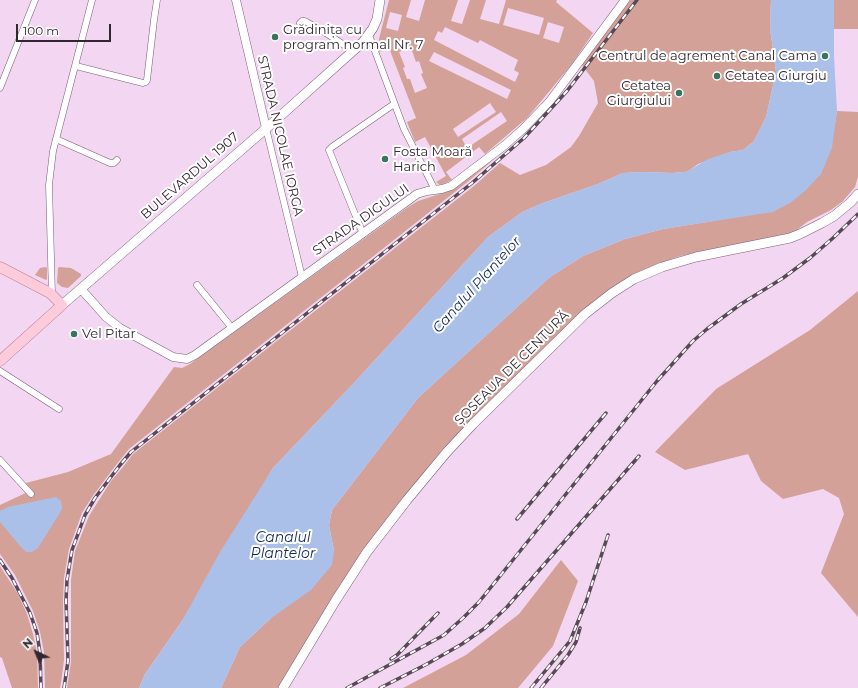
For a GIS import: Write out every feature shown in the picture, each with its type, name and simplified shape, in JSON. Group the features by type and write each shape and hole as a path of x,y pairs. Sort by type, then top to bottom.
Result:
{"main road":[{"name":"BULEVARDUL 1907","path":"0,361 62,305 266,128 369,35 376,19 380,0"},
{"name":"ȘOSEAUA DE CENTURĂ","path":"283,688 332,606 367,552 407,500 446,453 473,424 585,314 612,293 662,267 696,257 790,238 800,234 822,224 834,216 858,194"},
{"path":"0,267 52,295 62,305"}],"street":[{"path":"0,88 35,0"},
{"path":"52,295 49,185 53,151 92,0"},
{"path":"76,66 143,83 146,82 157,0"},
{"name":"STRADA NICOLAE IORGA","path":"236,0 302,277"},
{"name":"STRADA DIGULUI","path":"81,289 106,317 120,328 173,357 187,359 195,355 417,194 452,186 505,145 550,101 625,0"},
{"path":"300,23 305,21 329,34 352,51"},
{"path":"369,35 394,104 411,144 435,190"},
{"path":"363,234 330,148 394,104"},
{"path":"56,139 110,163 114,163 117,160"},
{"path":"197,285 232,328"},
{"path":"0,371 59,410"},
{"path":"0,460 31,494"}],"shaded area":[{"path":"389,0 411,0 406,17 419,21 425,0 458,0 451,21 462,24 470,0 486,0 480,19 499,24 506,0 557,0 556,2 593,33 572,64 527,118 485,154 479,147 446,172 452,180 440,185 436,182 446,176 425,137 415,142 407,122 416,118 389,48 379,52 379,39","holes":["508,8 544,18 539,35 503,25","390,12 402,15 398,31 386,28","548,22 564,27 559,43 543,38","445,27 478,43 480,40 518,60 514,70 519,73 515,82 434,40 438,31 442,33","411,48 416,62 419,61 423,73 421,74 427,88 415,93 410,79 407,79 403,68 405,67 399,52","434,52 511,90 507,99 429,61","490,103 496,112 458,137 453,129","501,112 507,121 467,148 462,139"]},
{"path":"630,0 771,0 770,28 776,72 766,117 754,141 743,150 730,152 698,164 685,172 623,173 598,184 522,212 488,237 352,385 273,468 182,621 145,674 139,688 67,688 71,662 71,580 75,551 89,516 111,481 133,454 474,186 500,163 520,175 546,165 571,147 598,103 594,81 581,64"},
{"path":"834,0 858,0 858,29 834,29"},
{"path":"837,111 858,112 858,177 855,187 843,201 831,210 807,222 793,233 680,256 657,264 636,274 467,425 441,451 413,487 279,688 221,688 240,647 270,619 334,551 329,525 332,510 418,398 550,277 583,256 625,239 663,229 713,221 834,129"},
{"path":"493,157 494,159 470,180 129,449 92,497 82,513 69,549 64,578 64,660 61,683 60,688 45,688 44,652 40,632 33,611 15,575 0,554 0,505 32,490 26,483 68,472 111,454 174,367 182,368 190,364 408,207 418,201 449,191"},
{"path":"59,267 71,268 81,274 81,276 68,288 62,287 57,283"},
{"path":"40,268 47,268 46,280 35,275"},
{"path":"858,291 858,617 821,573 844,514 839,498 823,489 783,499 761,481 748,454 685,470 655,452 716,389 810,330"},
{"path":"561,560 578,581 553,646 518,688 403,688 466,655 519,614"},
{"path":"0,566 18,594 27,614 37,653 38,688 12,688 2,658 0,657"}],"water":[{"name":"Canalul Plantelor","path":"771,0 834,0 834,56 837,111 832,148 821,174 805,191 790,203 773,212 663,229 625,239 583,256 550,277 418,398 332,510 329,525 334,551 332,565 311,590 270,619 240,647 221,688 139,688 145,674 182,621 220,552 273,468 352,385 488,237 522,212 598,184 623,173 685,172 708,159 730,152 743,150 754,141 766,117 776,72 770,28"},
{"path":"56,497 61,501 61,511 38,548 32,552 26,552 0,522 0,511 8,507"}],"railway":[{"path":"64,688 68,661 66,600 67,580 72,550 85,515 95,498 120,465 131,452 472,183 524,138 567,91 637,0"},
{"path":"347,688 444,635 464,617 479,602 657,381 693,341 741,304 783,278 810,258 858,214"},
{"path":"517,519 606,413"},
{"path":"380,688 427,664 462,644 485,628 507,607 639,456"},
{"path":"531,688 570,641 586,602 608,535"},
{"path":"0,560 12,578 30,613 37,633 40,653 41,688"},
{"path":"391,659 397,655 438,613"},
{"path":"541,688 568,655 576,642 580,628"}],"place":[{"name":"Grădinița cu program normal Nr. 7","path":"275,37"},
{"name":"Centrul de agrement Canal Cama","path":"825,56"},
{"name":"Cetatea Giurgiu","path":"717,76"},
{"name":"Cetatea Giurgiului","path":"679,93"},
{"name":"Fosta Moară Harich","path":"385,159"},
{"name":"Vel Pitar","path":"74,334"}]}
